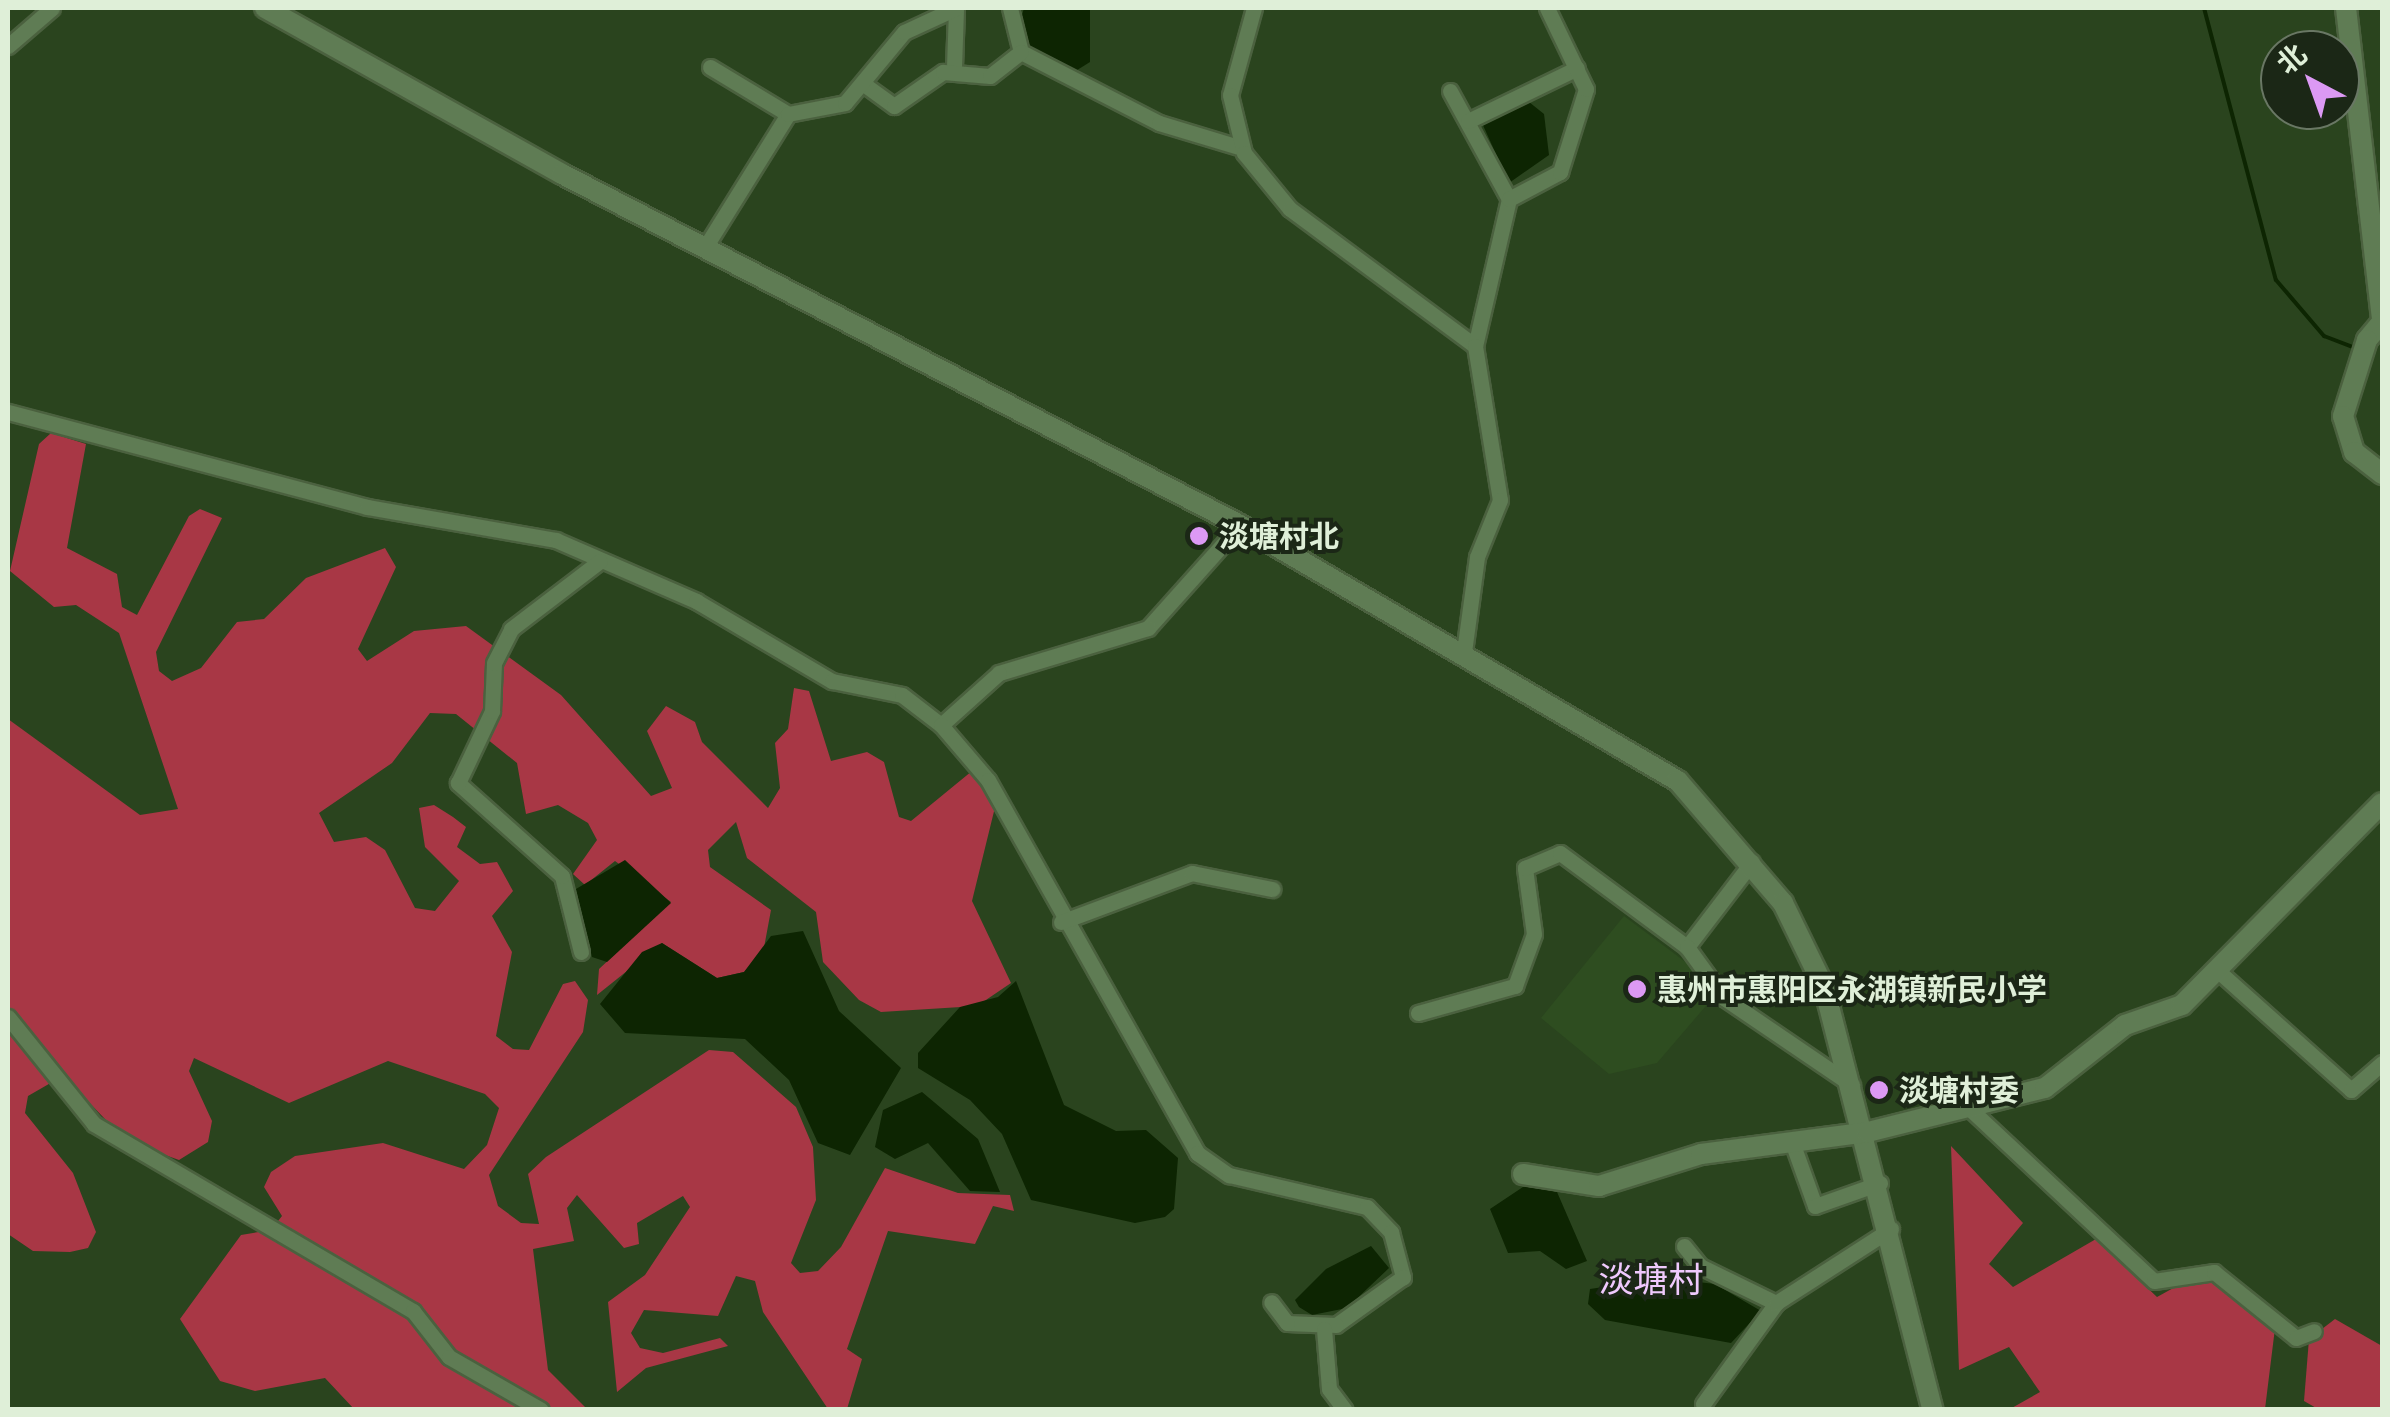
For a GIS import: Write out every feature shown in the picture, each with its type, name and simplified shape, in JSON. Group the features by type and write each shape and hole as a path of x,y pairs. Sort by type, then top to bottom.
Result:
{"main road":[{"path":"266,8 704,249 1240,526 1646,755 1752,862 1809,951 1868,1132 1933,1410"},
{"path":"2346,8 2382,319 2367,340 2349,383 2346,438 2382,474"},
{"path":"1523,1174 1599,1186 1701,1154 1868,1132 2053,1084 2124,1025 2178,1008 2382,803"}],"street":[{"path":"8,46 52,8"},
{"path":"1010,8 1020,52"},
{"path":"1254,8 1230,94 1242,148 1290,208 1475,346"},
{"path":"1509,199 1560,172 1586,89 1546,8"},
{"path":"710,67 788,114 831,111 866,86 904,32 936,10 956,9 954,67"},
{"path":"866,86 894,106 954,67 990,76 1020,52"},
{"path":"1020,52 1210,144 1242,148"},
{"path":"1468,121 1576,68"},
{"path":"1450,91 1509,199 1475,346 1500,500 1477,557 1464,652"},
{"path":"704,249 788,114"},
{"path":"8,412 367,507 556,540 696,601 832,681 902,694 940,725 988,780 1061,922 1198,1153 1229,1175 1367,1206 1391,1232 1403,1276 1324,1328 1287,1323 1270,1302"},
{"path":"940,725 999,673 1148,628 1240,526"},
{"path":"581,952 562,876 458,783 492,711 494,663 511,629 600,562"},
{"path":"1418,1013 1515,986 1534,934 1523,878 1540,857 1571,858 1687,947 1724,998 1854,1087"},
{"path":"1687,947 1752,862"},
{"path":"1061,922 1192,873 1272,888"},
{"path":"2216,970 2351,1090 2382,1063"},
{"path":"8,1017 94,1124 413,1312 449,1358 541,1410"},
{"path":"1969,1108 2154,1281 2214,1272 2296,1338 2314,1331"},
{"path":"1792,1142 1815,1206 1880,1183"},
{"path":"1703,1404 1776,1302 1890,1228"},
{"path":"1684,1246 1700,1266 1776,1302"},
{"path":"1324,1328 1329,1390 1345,1410"}],"shaded area":[{"path":"1024,8 1090,8 1090,62 1074,72 1033,54 1019,26"},
{"path":"1524,98 1544,114 1549,155 1509,183 1482,123"},
{"path":"51,433 86,444 67,548 117,574 122,607 137,615 189,516 200,509 222,518 156,652 159,671 172,681 201,668 237,622 264,619 306,578 385,548 396,567 358,649 367,661 414,631 466,626 561,695 651,796 672,788 647,731 666,706 695,722 702,742 768,808 780,788 775,743 788,729 794,688 809,691 831,761 867,752 884,762 899,817 911,821 983,762 999,791 972,901 1011,983 977,1006 881,1012 859,1000 823,962 816,912 747,858 736,822 708,850 710,867 771,910 763,953 744,972 717,978 662,943 597,995 599,969 671,902 615,861 585,885 573,874 597,840 588,823 558,805 526,814 517,763 456,714 430,713 392,763 319,813 334,842 366,837 385,850 415,908 435,911 459,881 425,847 419,808 434,805 453,817 466,827 457,847 480,864 497,862 513,891 492,916 512,952 496,1036 513,1049 529,1050 563,984 575,981 588,1000 583,1032 489,1175 498,1206 521,1223 539,1224 528,1174 546,1157 709,1050 733,1052 796,1107 813,1147 816,1200 791,1263 800,1273 818,1271 841,1247 885,1168 958,1193 1010,1195 1014,1211 993,1206 975,1244 888,1231 847,1349 862,1359 847,1409 828,1409 763,1312 755,1281 736,1276 718,1316 644,1310 631,1333 640,1348 663,1353 720,1338 728,1346 646,1368 617,1392 608,1302 645,1275 690,1207 683,1196 637,1223 639,1244 624,1248 577,1195 567,1208 574,1241 533,1249 548,1370 587,1409 354,1409 325,1378 255,1391 220,1381 180,1319 241,1235 271,1230 282,1216 264,1187 271,1172 295,1156 383,1143 464,1169 487,1145 499,1108 485,1094 388,1061 289,1103 194,1058 189,1071 212,1121 208,1142 179,1160 126,1141 81,1094 54,1081 28,1096 25,1113 73,1173 96,1232 88,1248 70,1252 33,1251 8,1234 8,719 140,815 178,809 119,633 76,605 54,607 10,571 39,444"},
{"path":"625,860 671,903 607,962 592,957 576,889"},
{"name":"惠州市惠阳区永湖镇新民小学","path":"1624,916 1707,978 1711,1000 1657,1063 1609,1074 1541,1018"},
{"path":"803,931 839,1011 901,1068 850,1155 818,1143 789,1080 745,1039 625,1033 600,1004 642,952 662,943 717,978 744,972 771,936"},
{"path":"1016,981 1064,1105 1116,1131 1146,1130 1178,1158 1174,1209 1165,1217 1135,1223 1031,1200 1002,1134 970,1100 918,1068 918,1053 960,1007 998,997"},
{"path":"922,1092 978,1139 1000,1192 970,1191 928,1143 895,1159 875,1147 883,1110"},
{"path":"1951,1146 2023,1223 1989,1264 2013,1287 2096,1239 2157,1297 2197,1275 2277,1312 2265,1409 2010,1409 2040,1392 2009,1347 1959,1370"},
{"path":"1526,1185 1557,1192 1587,1261 1566,1269 1540,1251 1508,1253 1490,1209"},
{"path":"1371,1246 1389,1268 1347,1308 1312,1315 1299,1307 1295,1300 1326,1269"},
{"path":"1664,1278 1715,1284 1761,1311 1731,1343 1605,1320 1588,1304 1590,1289"},
{"path":"2335,1319 2382,1346 2382,1409 2318,1409 2304,1401 2309,1339"}],"waterway":[{"path":"2204,8 2276,280 2324,336 2358,349"}],"place":[{"name":"淡塘村北","path":"1199,536"},
{"name":"惠州市惠阳区永湖镇新民小学","path":"1637,989"},
{"name":"淡塘村委","path":"1879,1090"}],"district":[{"name":"淡塘村","path":"1651,1279"}]}
